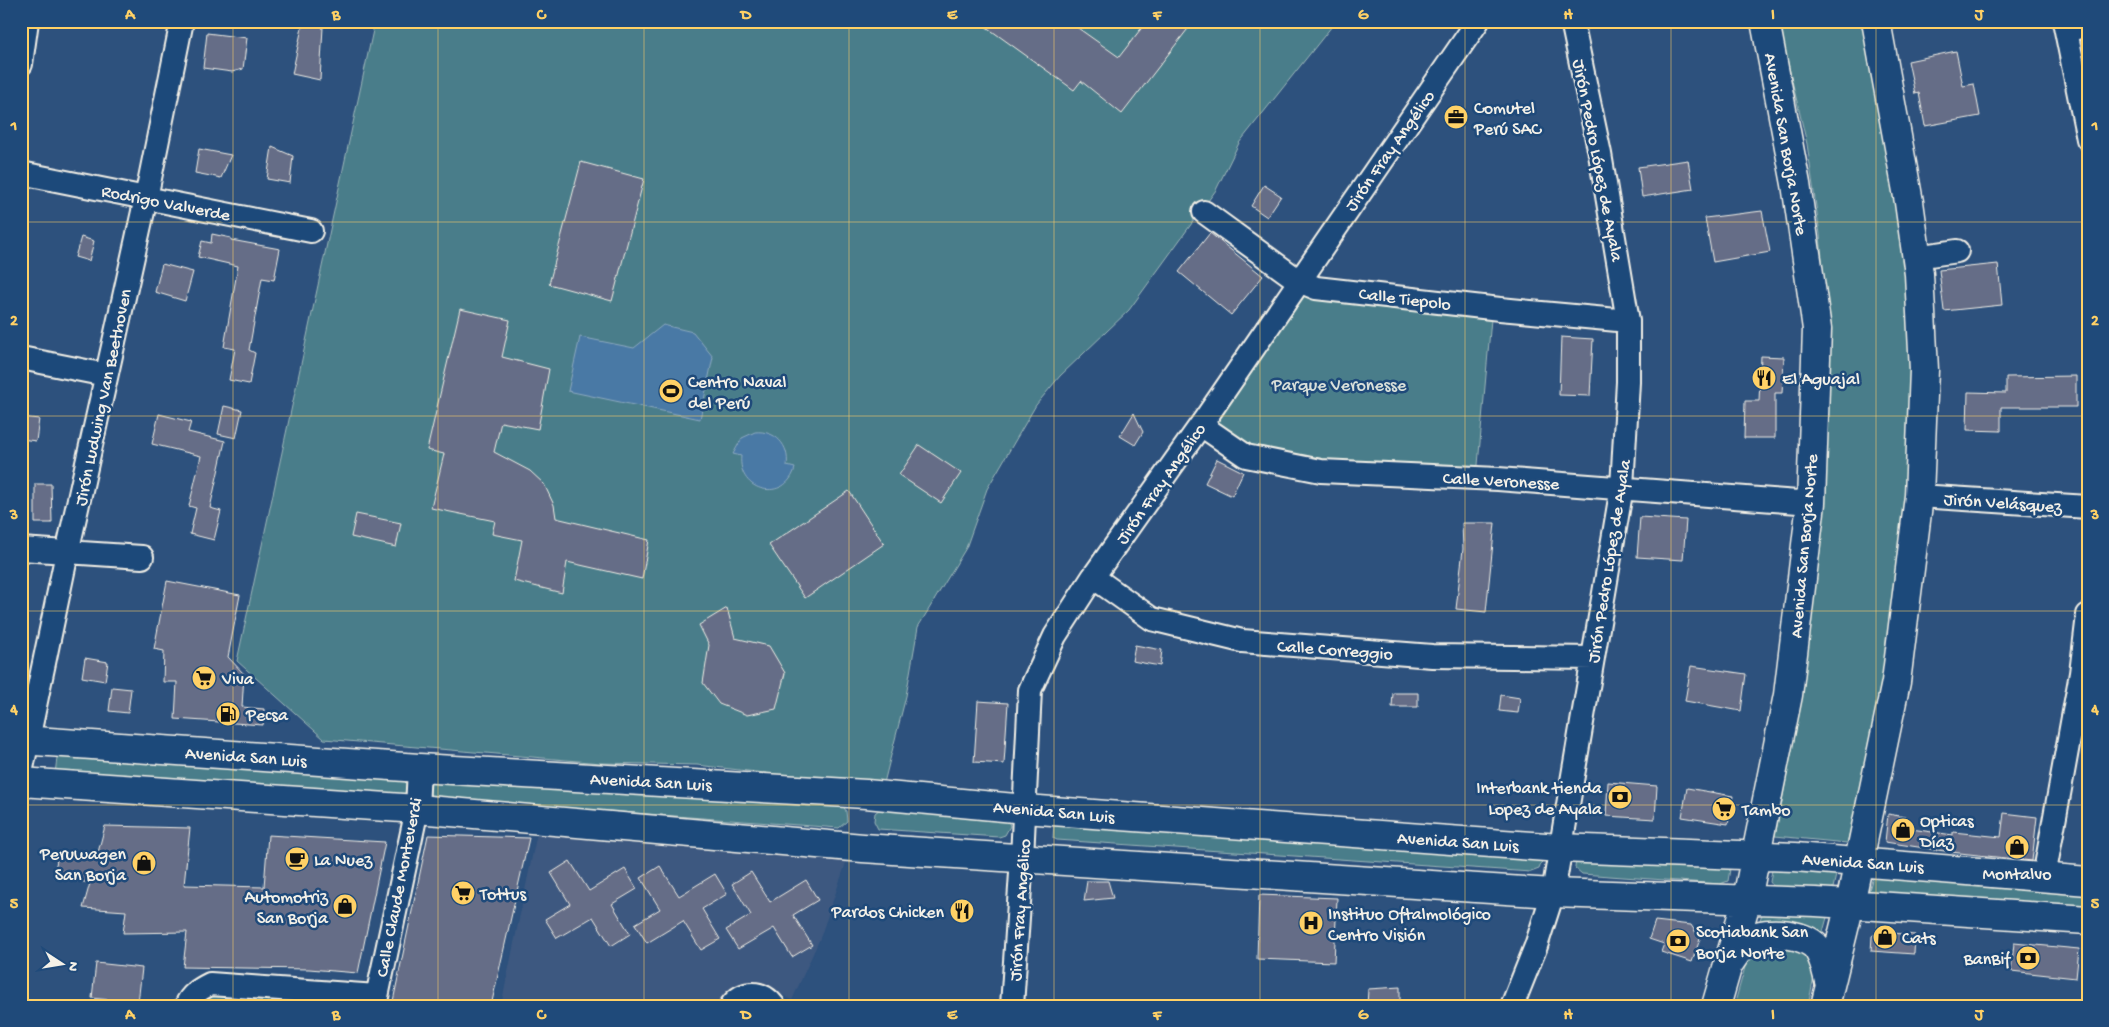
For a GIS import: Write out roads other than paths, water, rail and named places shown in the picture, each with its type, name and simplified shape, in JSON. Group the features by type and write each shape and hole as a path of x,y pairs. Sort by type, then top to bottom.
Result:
{"main road":[{"name":"Avenida San Borja Norte","path":"1716,1006 1747,899 1788,695 1811,503 1817,329 1796,184 1765,21"},
{"path":"1827,996 1850,904 1896,682 1919,496 1924,370 1916,257 1909,202 1876,21"},
{"name":"Avenida San Luis","path":"24,741 419,768 866,794 1025,809 1560,848 1756,854 2088,881"},
{"path":"21,782 417,808 863,848 1553,893 1850,904 2088,920"},
{"path":"1728,965 1740,947 1752,938 1769,933 1789,935 1809,941 1819,949 1827,996"}],"street":[{"path":"21,64 27,21"},
{"name":"Jirón Ludwing Van Beethoven","path":"21,773 24,741 146,198 182,21"},
{"name":"Jirón Fray Angélico","path":"1012,1006 1025,809 1030,690 1055,636 1093,578 1201,426 1478,21"},
{"name":"Jirón Pedro López de Ayala","path":"1512,1006 1536,946 1553,893 1622,487 1628,382 1628,320 1600,154 1572,21"},
{"path":"2088,28 2064,23 2088,138"},
{"name":"Rodrigo Valverde","path":"21,173 311,231"},
{"name":"Calle Tiepolo","path":"1204,212 1299,281 1316,288 1500,310 1628,320"},
{"path":"1916,257 1957,251"},
{"path":"21,358 106,375"},
{"name":"Calle Veronesse","path":"1201,426 1246,456 1322,471 1622,487 1811,503"},
{"name":"Jirón Velásquez","path":"1919,496 2088,507"},
{"path":"21,549 142,557"},
{"name":"Calle Correggio","path":"1093,578 1152,619 1242,641 1432,656 1594,658"},
{"path":"2044,877 2084,673 2088,615"},
{"name":"Calle Claude Monteverdi","path":"376,1001 417,808 419,768"},
{"path":"192,998 210,984 376,1001"},
{"path":"732,1006 738,998 753,994 768,999 774,1006"}],"place":[{"name":"Comutel Perú SAC","path":"1456,117"},
{"name":"El Aguajal","path":"1764,378"},
{"name":"Centro Naval del Perú","path":"671,391"},
{"name":"Viva","path":"204,678"},
{"name":"Pecsa","path":"228,714"},
{"name":"Interbank tienda Lopez de Ayala","path":"1620,797"},
{"name":"Tambo","path":"1724,809"},
{"name":"Opticas Díaz","path":"1903,830"},
{"name":"Montalvo","path":"2017,847"},
{"name":"La Nuez","path":"297,859"},
{"name":"Peruwagen San Borja","path":"144,863"},
{"name":"Tottus","path":"463,893"},
{"name":"Automotriz San Borja","path":"345,906"},
{"name":"Pardos Chicken","path":"962,911"},
{"name":"Instituo Oftalmológico Centro Visión","path":"1311,923"},
{"name":"Cats","path":"1885,937"},
{"name":"Scotiabank San Borja Norte","path":"1678,941"},
{"name":"BanBif","path":"2028,958"}],"park label":[{"name":"Parque Veronesse","path":"1339,384"}]}
